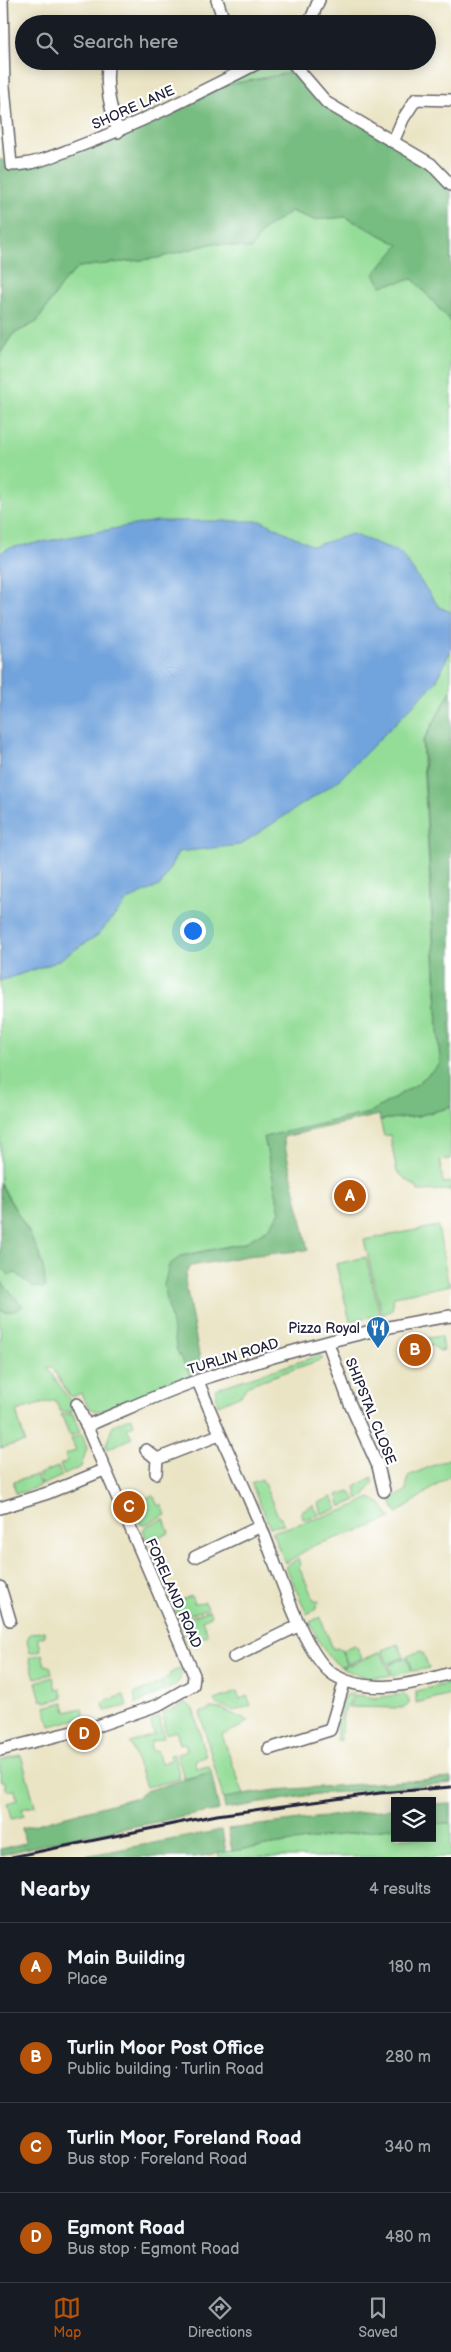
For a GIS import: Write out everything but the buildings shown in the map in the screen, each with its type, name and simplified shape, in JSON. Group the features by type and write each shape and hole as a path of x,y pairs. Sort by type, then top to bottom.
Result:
{"street":[{"path":"2,0 2,86"},
{"path":"222,15 217,2 230,0"},
{"path":"313,15 319,0"},
{"path":"109,70 110,107 118,132"},
{"name":"SHORE LANE","path":"2,86 12,165 29,165 118,132 211,88 235,70"},
{"path":"299,70 327,103 431,164 451,185"},
{"path":"393,142 403,119 416,99 451,100"},
{"name":"TURLIN ROAD","path":"86,1426 198,1381 328,1343 451,1316"},
{"name":"SHIPSTAL CLOSE","path":"328,1343 350,1404 378,1466 384,1490"},
{"path":"198,1381 219,1434 261,1526 300,1625 315,1654 324,1666 345,1680 368,1686 393,1686 451,1673"},
{"name":"FORELAND ROAD","path":"0,1750 100,1725 158,1705 193,1685 194,1675 77,1404"},
{"path":"157,1459 219,1434"},
{"path":"146,1450 157,1459"},
{"path":"156,1473 157,1459"},
{"path":"0,1508 48,1493 104,1470"},
{"path":"196,1557 261,1526"},
{"path":"0,1587 10,1620"},
{"path":"234,1657 300,1625"},
{"path":"269,1749 330,1730 345,1680"}],"green space":[{"path":"245,70 299,71 211,88"},
{"path":"299,71 327,103 393,142 451,185 451,322 413,279 381,286 374,274 399,245 346,217 314,220 291,211 262,231 251,249 213,243 158,258 79,267 64,281 37,322 13,334 0,354 0,159 12,165 29,165 211,88"},
{"path":"291,211 314,220 345,217 400,245 374,274 413,279 451,322 451,691 422,742 440,1064 417,1084 369,1113 264,1137 280,1212 268,1229 244,1243 181,1256 177,1351 191,1376 107,1410 97,1411 90,1408 81,1393 72,1397 69,1395 52,1367 47,1367 70,1401 72,1412 60,1411 55,1400 16,1411 25,1442 0,1448 0,1310 5,1312 22,1306 0,1280 0,1266 9,1275 16,1273 33,1287 30,1234 0,1183 0,354 13,334 37,322 64,281 79,267 158,258 213,243 251,249 262,231"},
{"path":"451,691 451,1107 418,1116 380,1120 379,1115 283,1137 308,1250 247,1256 191,1266 186,1273 185,1281 201,1371 191,1376 177,1351 164,1285 169,1265 181,1256 244,1243 268,1229 280,1212 264,1137 369,1113 417,1084 440,1064 423,742"},
{"path":"451,1107 451,1159 440,1160 443,1183 451,1182 451,1190 418,1191 417,1188 397,1172 390,1135 384,1136 380,1120 418,1116"},
{"path":"0,1183 36,1247 41,1260 45,1288 33,1287 16,1273 9,1275 0,1266"},
{"path":"438,1226 448,1283 451,1282 451,1285 394,1296 392,1310 382,1315 364,1240"},
{"path":"366,1257 380,1315 350,1321 336,1264"},
{"path":"0,1280 23,1306 12,1311 0,1310"},
{"path":"441,1336 444,1350 440,1351 422,1339"},
{"path":"320,1355 323,1359 248,1385 241,1395 218,1405 215,1389"},
{"path":"61,1414 73,1414 80,1432 70,1436"},
{"path":"132,1417 134,1425 127,1428 132,1438 107,1449 106,1445 113,1425"},
{"path":"82,1434 87,1448 81,1467 64,1475 60,1465 67,1461 65,1455 76,1450 71,1439"},
{"path":"451,1458 451,1475 397,1513 389,1499 406,1491 408,1476"},
{"path":"58,1467 62,1476 42,1485 39,1474"},
{"path":"37,1475 40,1486 16,1494 13,1482"},
{"path":"372,1477 373,1483 365,1495 358,1500 355,1487"},
{"path":"262,1479 284,1525 270,1527 251,1483"},
{"path":"350,1491 356,1500 341,1507 337,1495"},
{"path":"153,1495 158,1506 162,1505 166,1515 145,1524 140,1524 132,1505"},
{"path":"332,1497 338,1509 321,1514 318,1503"},
{"path":"370,1498 381,1504 391,1518 315,1545 285,1563 272,1532 345,1510"},
{"path":"313,1505 319,1515 303,1519 301,1511"},
{"path":"164,1519 169,1533 148,1541 143,1530 146,1526"},
{"path":"298,1558 301,1565 299,1567 314,1600 319,1601 315,1610 307,1614 286,1567"},
{"path":"191,1596 194,1603 205,1602 208,1608 179,1617 173,1603"},
{"path":"209,1610 211,1616 202,1620 208,1635 189,1642 182,1624 186,1619"},
{"path":"320,1617 333,1649 341,1650 347,1665 341,1667 335,1662 319,1641 310,1622"},
{"path":"44,1631 45,1636 38,1638 41,1650 30,1653 27,1641 30,1634"},
{"path":"398,1644 404,1657 388,1664 382,1650"},
{"path":"354,1645 357,1647 362,1658 348,1664 342,1650"},
{"path":"420,1651 423,1653 429,1668 413,1671 408,1656"},
{"path":"381,1652 391,1675 379,1677 366,1676 342,1668"},
{"path":"42,1654 45,1665 50,1666 52,1674 35,1678 29,1658"},
{"path":"407,1657 412,1671 393,1676 389,1665"},
{"path":"180,1668 180,1680 165,1691 161,1681 170,1677 169,1674"},
{"path":"53,1677 56,1689 60,1688 63,1698 45,1702 41,1700 36,1682"},
{"path":"160,1683 163,1691 136,1704 134,1694"},
{"path":"451,1683 451,1694 416,1703 416,1691"},
{"path":"237,1692 240,1699 247,1696 251,1705 235,1711 216,1704 215,1700"},
{"path":"349,1694 354,1695 343,1713 341,1740 337,1741 337,1727 343,1698"},
{"path":"404,1694 409,1700 409,1704 404,1708 348,1707 357,1695 375,1698"},
{"path":"124,1695 127,1706 105,1711 103,1704 107,1700"},
{"path":"64,1702 66,1712 82,1708 84,1717 50,1726 45,1707"},
{"path":"187,1703 193,1709 206,1756 195,1760 197,1769 209,1766 211,1772 184,1779 177,1754 187,1751 185,1743 180,1744 176,1731 166,1734 162,1714"},
{"path":"211,1708 222,1709 248,1721 222,1735 244,1795 223,1798 200,1713"},
{"path":"159,1716 164,1738 150,1742 152,1751 157,1750 161,1763 171,1760 170,1755 174,1754 180,1779 146,1787 130,1742 154,1735 151,1722"},
{"path":"21,1755 35,1806 22,1809 24,1816 11,1819 7,1803 17,1800 15,1790 7,1791 4,1780 0,1781 0,1761"},
{"path":"211,1772 219,1810 63,1840 0,1855 0,1849 25,1843 22,1828 137,1797 145,1791"},
{"path":"451,1778 451,1783 317,1794 225,1809 223,1798 276,1790"},
{"path":"451,1803 451,1823 436,1824 436,1804"},
{"path":"391,1809 391,1828 232,1851 228,1829"},
{"path":"451,1823 451,1856 449,1857 219,1857 218,1853 391,1828 391,1842 436,1842 436,1824"},
{"path":"222,1830 226,1852 196,1857 80,1857"}],"water":[{"path":"156,521 262,521 313,546 352,534 400,552 439,607 451,612 451,650 436,682 338,781 240,845 178,852 161,885 128,900 98,935 54,963 0,981 0,553 9,548"}],"railway":[{"path":"12,1857 217,1815 380,1793 451,1787"}],"place":[{"name":"Main Building","path":"350,1196"},
{"name":"Pizza Royal","path":"378,1349"},
{"name":"Turlin Moor Post Office","path":"415,1350"},
{"name":"Turlin Moor, Foreland Road","path":"129,1507"},
{"name":"Egmont Road","path":"84,1734"}]}
